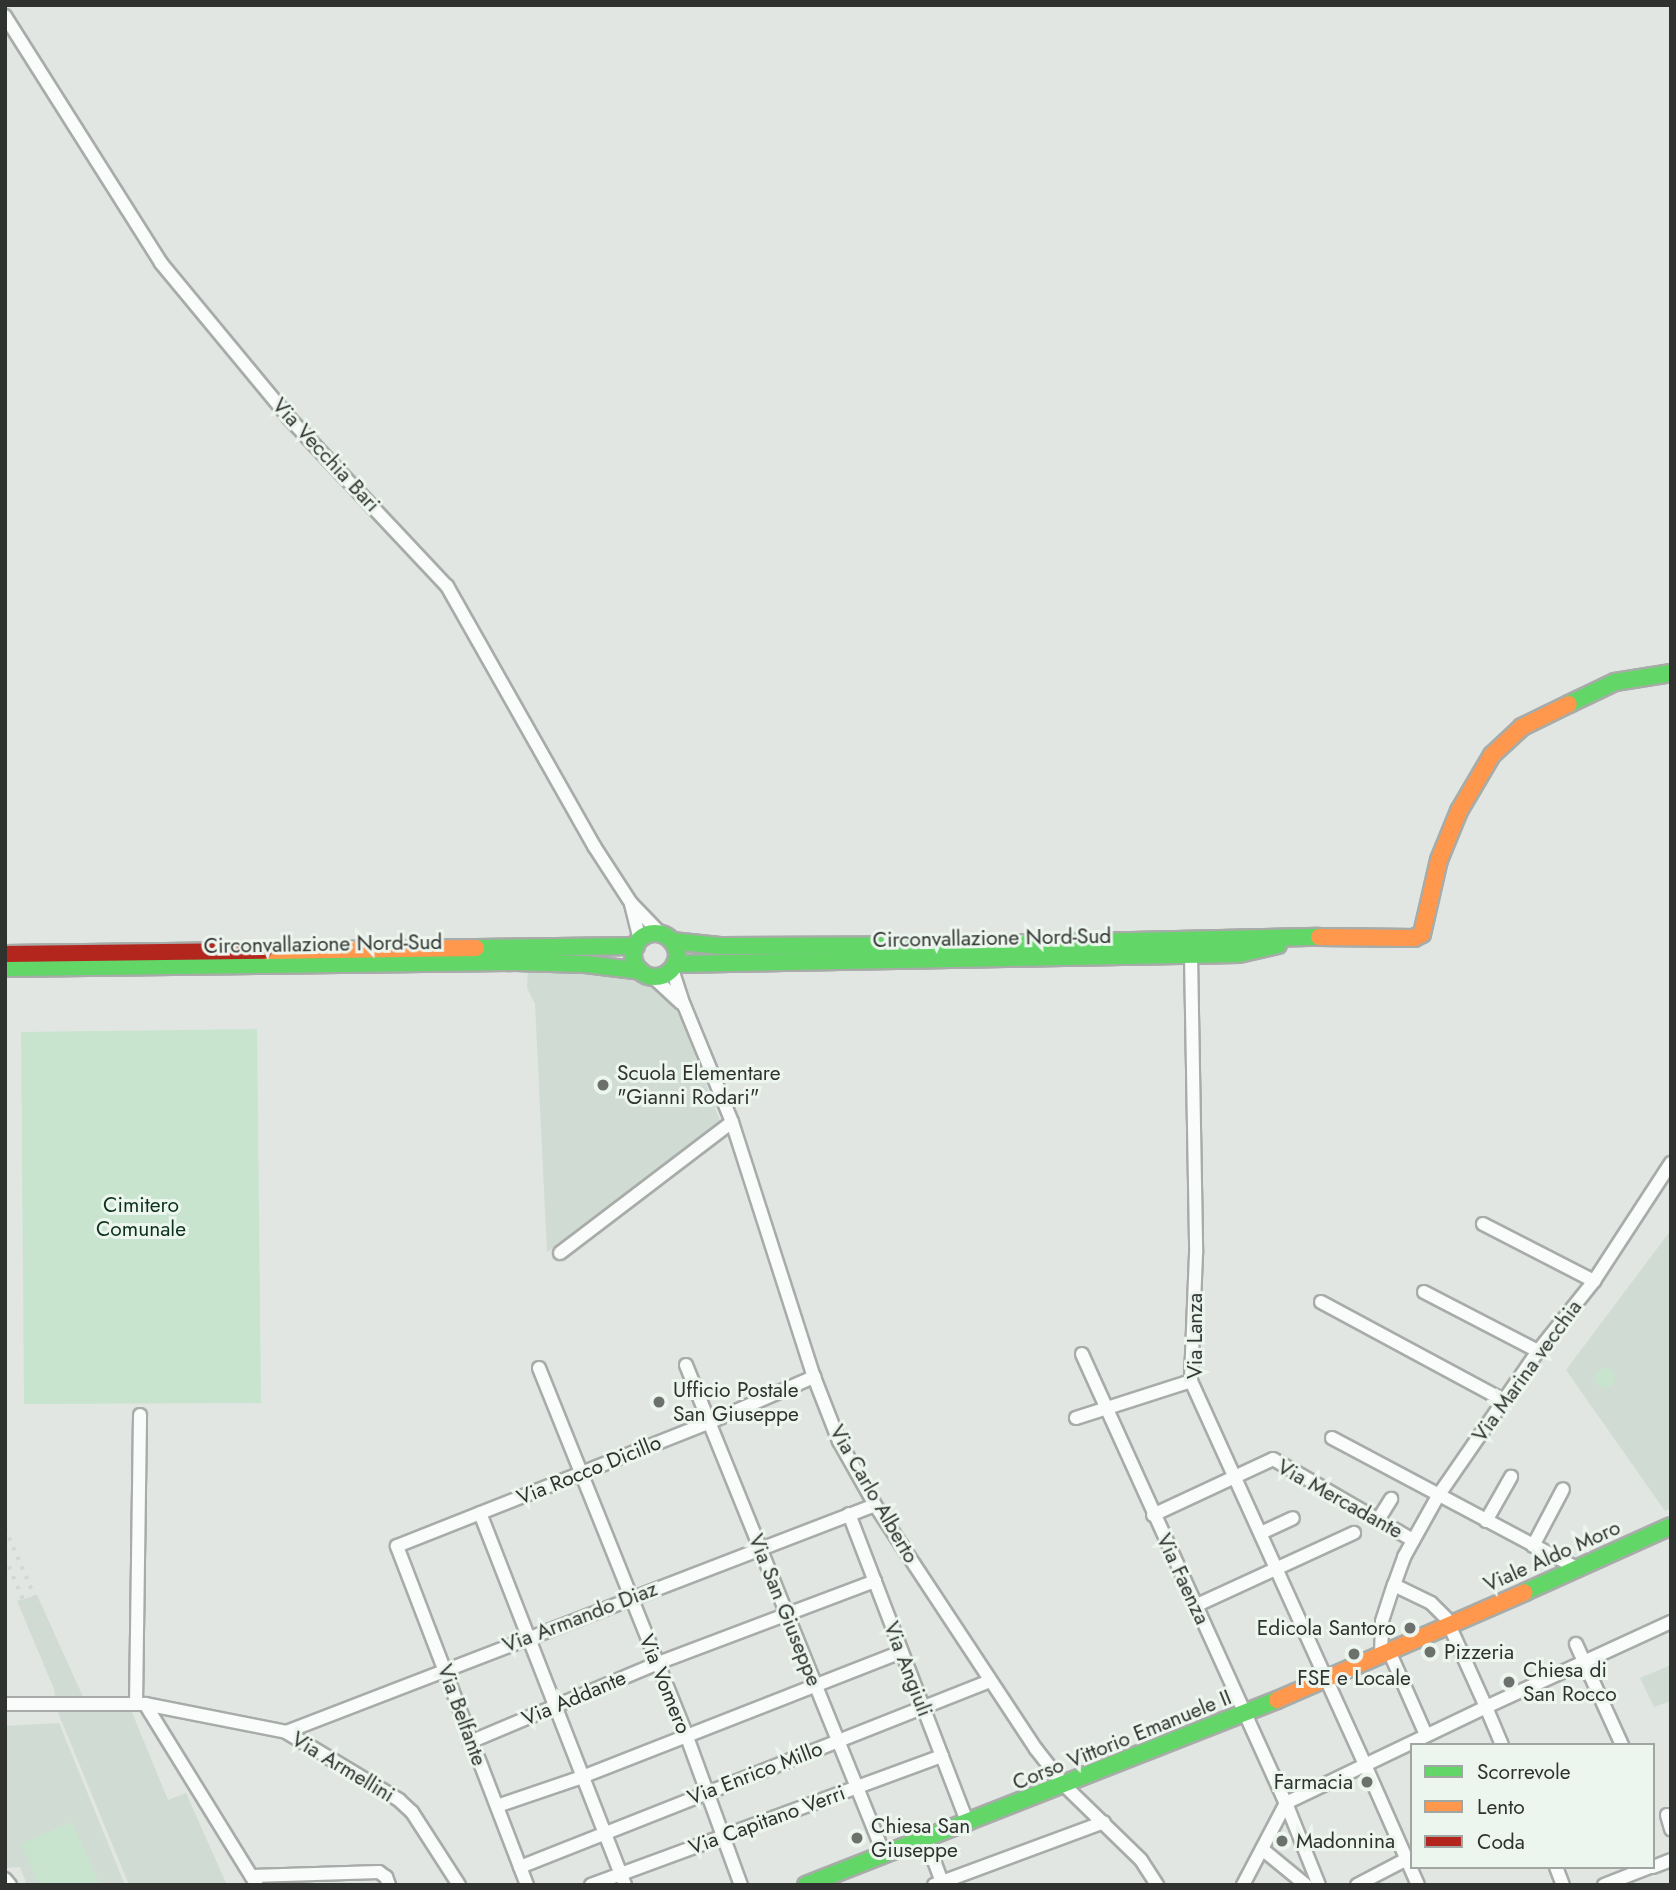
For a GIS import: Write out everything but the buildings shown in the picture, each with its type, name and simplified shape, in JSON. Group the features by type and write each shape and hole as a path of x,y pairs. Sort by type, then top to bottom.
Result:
{"main road":[{"name":"Circonvallazione Nord-Sud","path":"666,937 720,946 1413,938 1422,934 1439,860 1454,822 1471,788 1504,741 1539,718 1615,682 1671,673"},
{"path":"653,933 666,937 676,948 674,966 647,974 634,959 638,943 653,933"},
{"name":"Circonvallazione Nord-Sud","path":"674,966 1239,954 1308,938"},
{"name":"Circonvallazione Nord-Sud","path":"5,954 638,943"},
{"name":"Circonvallazione Nord-Sud","path":"5,968 515,962 584,964 647,974"},
{"name":"Viale Aldo Moro","path":"1450,1623 1671,1526"},
{"name":"Corso Vittorio Emanuele II","path":"806,1885 1245,1714 1326,1681 1450,1623"}],"street":[{"name":"Via Vecchia Bari","path":"5,16 161,263 289,418 447,586 588,835 631,903 666,937"},
{"name":"Via Vecchia Bari","path":"631,903 638,943"},
{"name":"Via Lanza","path":"1191,955 1196,1254 1191,1381 1410,1868"},
{"name":"Via Carlo Alberto","path":"674,966 684,1005 732,1122 814,1377 839,1441 875,1505 990,1681 1064,1785 1141,1860 1153,1884"},
{"name":"Via Carlo Alberto","path":"647,974 684,1005"},
{"path":"560,1253 732,1122"},
{"name":"Via Marina vecchia","path":"1385,1653 1382,1621 1394,1585 1413,1540 1438,1496 1538,1351 1594,1281 1671,1163"},
{"path":"1483,1224 1594,1281"},
{"path":"1424,1292 1538,1351"},
{"path":"1321,1303 1503,1400"},
{"name":"Via Faenza","path":"1082,1353 1286,1803 1319,1885"},
{"name":"Via San Giuseppe","path":"686,1365 884,1854"},
{"name":"Via Vomero","path":"539,1368 687,1737 741,1885"},
{"name":"Via Rocco Dicillo","path":"397,1546 708,1423 814,1377"},
{"path":"1076,1418 1191,1381"},
{"path":"140,1415 140,1704 254,1880 379,1872 386,1877 389,1885"},
{"path":"1332,1438 1577,1568"},
{"name":"Via Mercadante","path":"1153,1514 1233,1475 1273,1459 1413,1540"},
{"path":"1486,1521 1511,1477"},
{"path":"1533,1546 1563,1489"},
{"path":"1378,1520 1391,1499"},
{"name":"Via Armando Diaz","path":"286,1732 445,1668 875,1505"},
{"path":"480,1513 622,1879"},
{"name":"Via Angiuli","path":"849,1514 968,1824"},
{"path":"1261,1533 1293,1518"},
{"path":"1195,1606 1354,1533"},
{"name":"Via Belfante","path":"397,1546 527,1885"},
{"name":"Via Addante","path":"470,1742 657,1663 875,1581"},
{"path":"1394,1585 1431,1603 1450,1623 1501,1743"},
{"path":"1242,1885 1286,1803 1671,1622"},
{"path":"1576,1644 1621,1743"},
{"path":"497,1806 687,1737 901,1652"},
{"path":"1385,1653 1426,1735"},
{"name":"Via Enrico Millo","path":"520,1867 990,1681"},
{"name":"Via Armellini","path":"5,1704 140,1704 286,1732 399,1800 412,1812 459,1885"},
{"name":"Via Capitano Verri","path":"591,1885 622,1879 723,1837 942,1756"},
{"path":"1667,1815 1671,1829"},
{"path":"926,1839 940,1884 1104,1822"},
{"path":"1262,1849 1306,1885"},
{"path":"1357,1885 1406,1859"},
{"name":"Via Lanza","path":"1411,1869 1418,1885"},
{"path":"1604,1885 1617,1873 1639,1869"},
{"path":"5,1879 10,1885"}],"shaded area":[{"path":"568,969 624,976 647,982 665,992 682,1021 720,1121 547,1252 535,1004 527,988 528,971"},
{"path":"1671,1230 1671,1508 1665,1511 1566,1370"},
{"path":"37,1595 84,1699 131,1710 168,1800 186,1793 227,1885 129,1885 57,1710 54,1689 17,1601"},
{"path":"1671,1665 1671,1701 1654,1707 1640,1678"},
{"path":"59,1723 125,1885 27,1885 20,1867 5,1868 5,1726"}],"green space":[{"name":"Cimitero Comunale","path":"257,1029 261,1403 24,1404 21,1032"},
{"path":"1605,1368 1612,1371 1615,1378 1612,1385 1605,1388 1598,1385 1595,1378 1598,1371"},
{"path":"72,1822 100,1885 40,1885 21,1844"}],"railway":[{"path":"5,1528 60,1654"},
{"path":"5,1557 49,1660"}],"traffic: fast":[{"path":"1569,704 1615,682 1671,673"},
{"path":"655,933 670,940 677,955 670,970 655,977 640,970 633,955 640,940 655,933"},
{"path":"672,941 720,946 957,945 1319,937"},
{"path":"675,964 1239,954 1278,945"},
{"path":"476,948 636,946"},
{"path":"5,968 515,962 585,964 641,971"},
{"path":"1525,1592 1671,1526"},
{"path":"806,1885 1277,1700"}],"traffic: slow":[{"path":"1319,937 1414,938 1422,934 1439,860 1459,811 1492,755 1522,727 1569,704"},
{"path":"264,951 476,948"},
{"path":"1277,1700 1525,1592"}],"traffic: jam":[{"path":"5,954 264,951"}],"place":[{"name":"Scuola Elementare \"Gianni Rodari\"","path":"603,1085"},
{"name":"Ufficio Postale San Giuseppe","path":"659,1402"},
{"name":"Edicola Santoro","path":"1410,1628"},
{"name":"Pizzeria","path":"1430,1652"},
{"name":"FSE e Locale","path":"1354,1654"},
{"name":"Chiesa di San Rocco","path":"1509,1682"},
{"name":"Farmacia","path":"1367,1782"},
{"name":"Chiesa San Giuseppe","path":"857,1838"},
{"name":"Madonnina","path":"1282,1841"}]}
